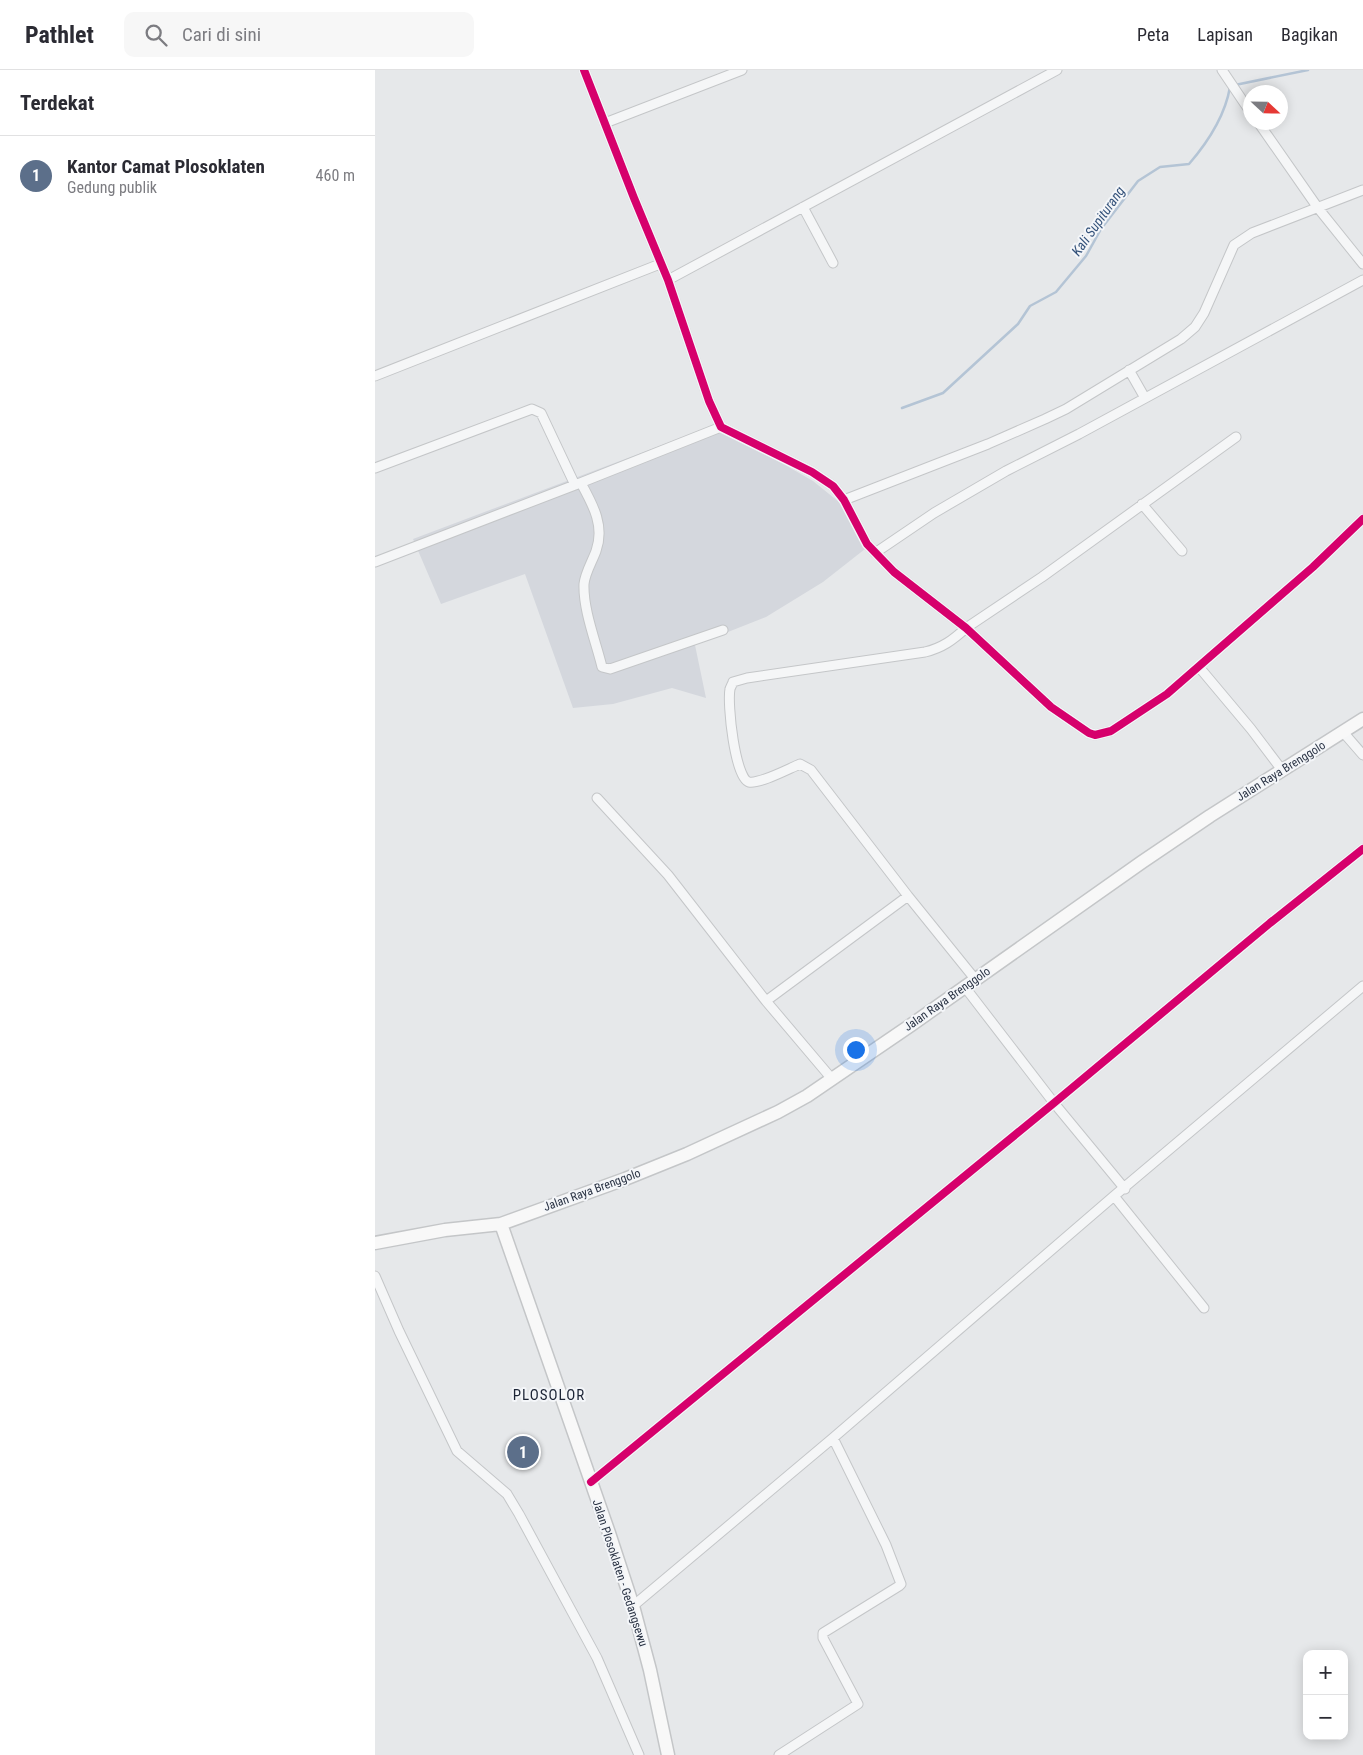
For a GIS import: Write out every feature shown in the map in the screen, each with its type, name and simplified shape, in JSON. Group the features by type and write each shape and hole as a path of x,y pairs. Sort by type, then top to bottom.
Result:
{"main road":[{"name":"Jalan Raya Brenggolo","path":"375,1243 445,1230 501,1224 625,1179 687,1154 778,1112 832,1079 1072,913 1142,862 1363,719"},
{"name":"Jalan Plosoklaten - Gedangsewu","path":"501,1224 633,1606 650,1670 668,1755"}],"street":[{"path":"584,70 668,280 709,401 721,428 812,472 833,486 844,500 867,544 894,572 966,628 1051,707 1077,726 1095,735 1111,731 1167,694 1313,567 1363,519"},
{"path":"605,124 742,70"},
{"path":"668,280 1057,70"},
{"path":"1225,74 1243,101"},
{"path":"1263,130 1318,208 1363,264"},
{"path":"844,500 988,444 1066,409 1181,339 1195,326 1204,313 1234,245 1252,233 1363,190"},
{"path":"803,207 833,263"},
{"path":"375,376 660,264"},
{"path":"875,553 934,513 1007,471 1363,280"},
{"path":"1129,370 1145,398"},
{"path":"375,468 532,410 541,412 578,484 595,507 601,530 597,551 585,581 584,597 602,667 610,669 723,630"},
{"path":"375,562 721,428"},
{"path":"975,979 811,770 800,764 757,781 748,782 744,779 738,762 730,713 730,689 733,682 747,678 925,652 941,648 966,628 1042,577 1236,437"},
{"path":"1142,504 1182,552"},
{"path":"1199,667 1251,729 1282,770"},
{"path":"1343,732 1363,755"},
{"path":"597,798 668,875 766,1001 832,1079"},
{"path":"591,1482 1054,1103 1270,923 1363,849"},
{"path":"766,1001 908,896"},
{"path":"964,986 1054,1103 1125,1188"},
{"path":"633,1606 1363,986"},
{"path":"1114,1196 1204,1308"},
{"path":"375,1276 399,1331 457,1451 507,1494 519,1514 597,1658 639,1755"},
{"path":"779,1755 858,1704 823,1638 823,1633 901,1584 887,1545 833,1438"}],"shaded area":[{"path":"715,425 813,481 839,502 865,549 823,582 766,617 695,645 706,698 672,688 613,704 573,708 525,574 441,604 413,539"}],"waterway":[{"name":"Kali Supiturang","path":"1235,85 1308,70"},
{"name":"Kali Supiturang","path":"902,408 943,393 1018,324 1030,306 1056,292 1086,256 1101,229 1138,181 1160,167 1189,164 1215,128 1228,98 1230,87"}],"cycle path":[{"path":"584,70 668,280 709,401 721,427 812,472 833,486 844,500 867,544 894,572 966,628 1051,707 1089,733 1095,735 1111,731 1167,694 1313,567 1363,519"},
{"path":"591,1482 1054,1103 1270,923 1363,849"}],"place":[{"name":"Kantor Camat Plosoklaten","path":"523,1452"}],"district":[{"name":"PLOSOLOR","path":"549,1395"}]}
